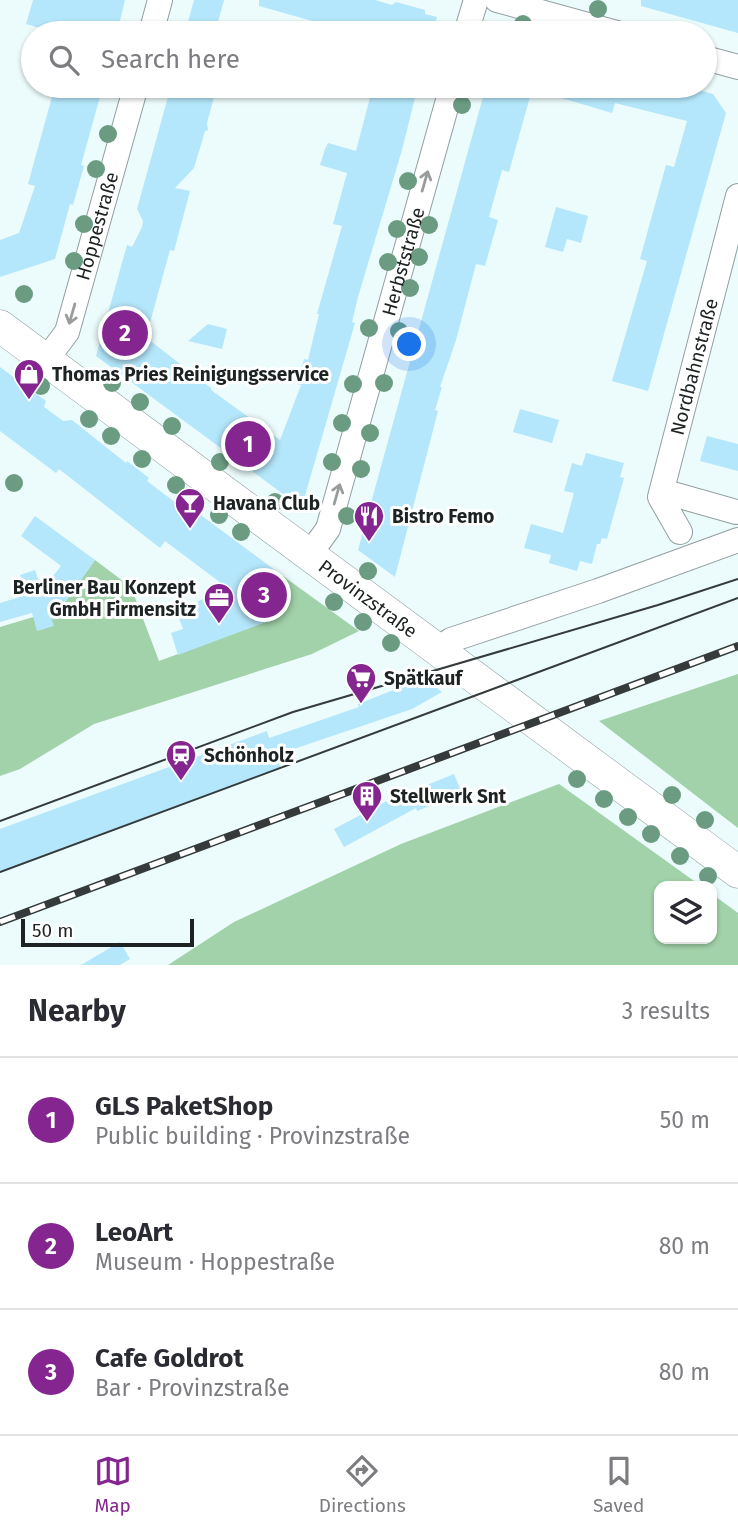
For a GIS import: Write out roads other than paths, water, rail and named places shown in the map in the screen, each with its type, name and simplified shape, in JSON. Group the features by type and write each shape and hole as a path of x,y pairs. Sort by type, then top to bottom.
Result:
{"main road":[{"name":"Provinzstraße","path":"0,326 738,872"}],"street":[{"path":"154,21 160,0"},
{"path":"470,21 476,0"},
{"path":"497,0 573,21"},
{"path":"717,61 738,67"},
{"name":"Hoppestraße","path":"46,360 67,332 133,98"},
{"name":"Herbststraße","path":"309,555 328,529 449,98"},
{"name":"Nordbahnstraße","path":"662,491 738,196"},
{"path":"680,532 660,498 662,491 736,512"},
{"path":"438,649 452,640 738,540"}],"tram line":[{"path":"0,821 293,712 738,579"},
{"path":"0,872 738,598"}],"railway":[{"path":"0,922 738,646"}],"place":[{"name":"LeoArt","path":"125,333"},
{"name":"Thomas Pries Reinigungsservice","path":"29,401"},
{"name":"GLS PaketShop","path":"248,444"},
{"name":"Havana Club","path":"190,530"},
{"name":"Bistro Femo","path":"369,543"},
{"name":"Cafe Goldrot","path":"264,595"},
{"name":"Berliner Bau Konzept GmbH Firmensitz","path":"219,625"},
{"name":"Spätkauf","path":"361,705"},
{"name":"Schönholz","path":"181,782"},
{"name":"Stellwerk Snt","path":"367,823"}]}
